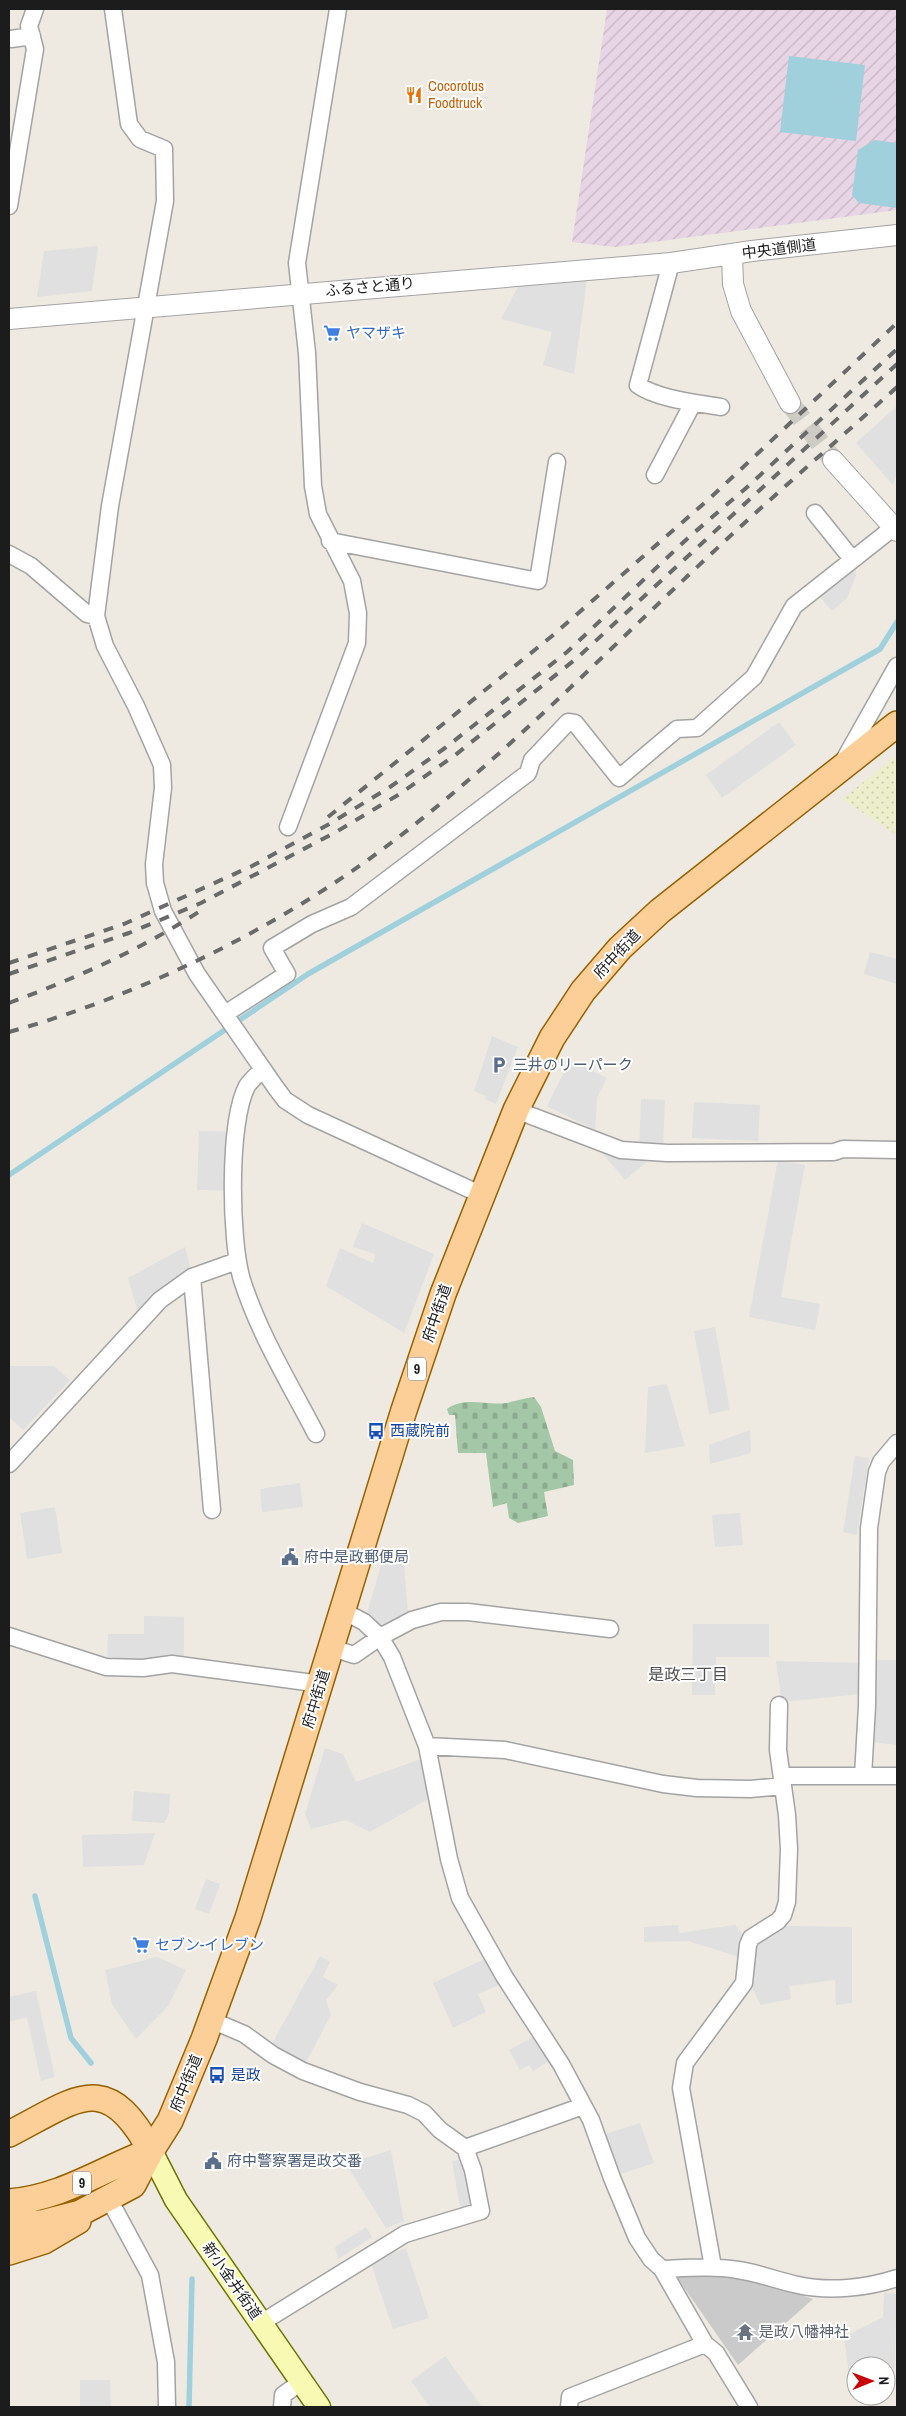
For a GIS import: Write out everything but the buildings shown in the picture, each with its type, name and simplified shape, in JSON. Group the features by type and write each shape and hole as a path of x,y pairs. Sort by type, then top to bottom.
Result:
{"main road":[{"name":"府中街道","path":"9,2226 59,2219 103,2202 133,2185 170,2121 211,2020 274,1839 320,1684 442,1294 516,1110 552,1038 583,991 620,948 660,911 897,724"},
{"path":"9,2134 66,2105 88,2098 98,2098 117,2105 126,2112 137,2126 151,2151"},
{"name":"9","path":"9,2202 35,2199 68,2189 122,2162 151,2151"},
{"name":"新小金井街道","path":"151,2151 176,2200 319,2407"},
{"path":"9,2252 26,2248 61,2233 103,2202"}],"street":[{"path":"9,206 35,49 29,26 35,9"},
{"path":"113,9 129,124 140,139 164,149 165,201 110,506 96,616 105,646 136,706 162,765 163,788 154,864 158,897 185,955 285,1100 308,1115 482,1195"},
{"path":"288,828 356,643 358,613 352,581 318,514 313,486 307,353 297,264 338,9"},
{"path":"11,39 32,36"},
{"name":"中央道側道","path":"790,403 742,311 733,284 732,255 897,235"},
{"name":"ふるさと通り","path":"9,319 671,263 732,255"},
{"path":"671,263 638,385 645,390 693,403 722,407"},
{"path":"655,475 693,403"},
{"path":"229,1020 287,974 272,948 312,924 351,908 528,773 532,760 568,722 575,723 619,778 677,729 697,728 754,677 794,606 852,559 896,529 834,460"},
{"path":"330,540 538,581 558,462"},
{"path":"814,513 852,559"},
{"path":"9,554 31,566 87,614 96,616"},
{"path":"837,773 897,666"},
{"path":"263,1069 248,1085 243,1100 235,1144 233,1180 237,1261 253,1311 316,1434"},
{"path":"516,1110 621,1150 667,1153 759,1153 834,1152 843,1149 897,1150"},
{"path":"9,1464 160,1300 192,1277 237,1261"},
{"path":"192,1277 212,1510"},
{"path":"863,1776 869,1528 877,1472 881,1462 897,1443"},
{"path":"343,1610 364,1622 380,1637 399,1672 427,1746 448,1860 460,1898 504,1976 561,2064 583,2106 598,2137 612,2178 637,2238 651,2259 662,2269 705,2344 716,2353 749,2407"},
{"path":"332,1648 354,1654 380,1637 412,1620 442,1612 468,1612 610,1629"},
{"path":"9,1636 106,1667 143,1668 172,1664 320,1684"},
{"path":"713,2267 681,2088 685,2064 744,1983 748,1945 751,1938 773,1926 783,1915 787,1902 789,1849 783,1781 778,1750 779,1705"},
{"path":"427,1746 505,1750 663,1784 696,1788 750,1789 783,1781 897,1776"},
{"path":"211,2020 244,2034 273,2055 303,2071 360,2092 408,2105 424,2113 440,2130 465,2148 473,2170 481,2211 405,2234 261,2323"},
{"path":"465,2148 583,2106"},
{"path":"103,2202 150,2275 166,2362 166,2407"},
{"path":"662,2269 713,2267 741,2270 799,2286 831,2288 874,2284 897,2278"},
{"path":"569,2407 570,2397 705,2344"},
{"path":"282,2407 283,2394 301,2382"}],"shaded area":[{"path":"607,9 897,9 897,210 615,247 572,242"},
{"path":"98,246 92,291 37,297 44,251"},
{"path":"587,280 574,374 543,365 552,332 501,319 519,285"},
{"path":"897,406 897,472 893,485 856,443"},
{"path":"855,563 856,575 847,598 832,611 818,595"},
{"path":"779,722 796,745 722,798 706,775"},
{"path":"870,952 897,959 897,984 864,974"},
{"path":"492,1036 518,1047 496,1104 485,1099 486,1096 474,1091"},
{"path":"570,1060 607,1078 597,1098 595,1130 547,1106"},
{"path":"641,1099 665,1100 663,1148 625,1180 598,1148 639,1149"},
{"path":"694,1102 760,1105 758,1141 692,1138"},
{"path":"199,1131 243,1132 242,1191 197,1190"},
{"path":"778,1160 805,1165 781,1297 820,1304 815,1330 749,1317"},
{"path":"362,1223 434,1254 404,1333 326,1286 340,1248 373,1263 375,1254 353,1247"},
{"path":"185,1247 191,1270 171,1281 139,1316 128,1278"},
{"path":"715,1327 730,1410 709,1414 694,1331"},
{"path":"9,1366 54,1366 70,1380 23,1430 9,1417"},
{"path":"667,1384 685,1446 645,1453 648,1387"},
{"path":"750,1430 751,1453 710,1464 709,1445"},
{"path":"855,1456 869,1458 857,1535 843,1532"},
{"path":"300,1483 303,1507 262,1512 260,1489"},
{"path":"55,1507 62,1553 27,1559 20,1513"},
{"path":"740,1513 743,1545 715,1547 712,1515"},
{"path":"383,1559 404,1563 408,1615 382,1629 366,1616"},
{"path":"144,1616 184,1617 184,1665 107,1664 108,1634 144,1634"},
{"path":"693,1624 769,1624 769,1657 716,1657 715,1695 692,1695"},
{"path":"873,1660 897,1660 897,1745 871,1742"},
{"path":"776,1661 862,1663 860,1694 782,1702"},
{"path":"325,1748 343,1754 356,1782 421,1759 430,1798 370,1832 346,1820 311,1829 305,1814"},
{"path":"134,1791 170,1794 169,1814 164,1823 132,1821"},
{"path":"155,1833 144,1865 83,1867 82,1835"},
{"path":"206,1879 220,1884 209,1914 195,1909"},
{"path":"678,1925 679,1933 735,1925 745,1937 739,1957 688,1941 644,1942 644,1927"},
{"path":"788,1926 852,1927 852,2003 836,2005 835,1980 789,1986 791,1999 761,2005 753,1990 750,1961 758,1940 774,1929"},
{"path":"320,1956 330,1962 323,1977 338,1985 326,2000 331,2015 306,2062 272,2044"},
{"path":"491,1956 503,1983 478,1994 486,2012 453,2028 433,1983"},
{"path":"157,1957 186,1970 168,2006 136,2039 112,2004 105,1970"},
{"path":"36,1991 55,2077 41,2081 27,2018 9,2021 9,1997"},
{"path":"537,2035 551,2060 533,2071 529,2065 520,2070 509,2050"},
{"path":"640,2123 654,2163 615,2176 602,2135"},
{"path":"391,2150 404,2221 386,2228 346,2164"},
{"path":"466,2159 475,2205 460,2207 452,2161"},
{"path":"366,2227 372,2237 338,2259 335,2247"},
{"path":"406,2248 429,2318 393,2329 370,2261"},
{"name":"是政八幡神社","path":"676,2276 742,2276 813,2299 738,2365"},
{"path":"884,2293 897,2294 895,2356 847,2356 844,2337 883,2317"},
{"path":"445,2356 482,2407 430,2407 411,2381"},
{"path":"80,2380 110,2380 111,2407 80,2407"}],"green space":[{"path":"897,755 897,835 842,799"},
{"path":"534,1397 541,1407 555,1451 573,1460 574,1485 544,1492 548,1516 518,1523 509,1518 507,1503 493,1507 486,1453 458,1453 455,1415 449,1415 447,1409 454,1405 468,1402 498,1404"}],"water":[{"path":"789,56 865,65 856,141 780,132"},
{"path":"875,140 897,143 897,208 859,203 852,195 858,150"}],"waterway":[{"path":"9,1175 308,974 880,649 897,622"},
{"path":"35,1896 71,2038 91,2063"},
{"path":"189,2407 192,2279"}],"tunnel":[{"path":"790,403 833,460"}],"railway":[{"path":"328,817 552,636 709,499 897,323"},
{"path":"9,963 124,924 252,866 331,823 390,787 445,748 567,652 689,537 745,489 897,349"},
{"path":"9,974 129,933 201,903 336,832 398,795 454,756 577,658 897,364"},
{"path":"9,1032 112,998 214,952 311,898 357,868 400,836 477,773 744,523 897,387"},
{"path":"9,1003 109,962 157,937 203,909"}],"place":[{"name":"Cocorotus Foodtruck","path":"414,95"},
{"name":"ヤマザキ","path":"332,333"},
{"name":"三井のリーパーク","path":"499,1065"},
{"name":"西蔵院前","path":"376,1431"},
{"name":"府中是政郵便局","path":"290,1557"},
{"name":"セブン-イレブン","path":"141,1945"},
{"name":"是政","path":"217,2075"},
{"name":"府中警察署是政交番","path":"213,2161"},
{"name":"是政八幡神社","path":"745,2332"}],"district":[{"name":"是政三丁目","path":"688,1674"}]}
